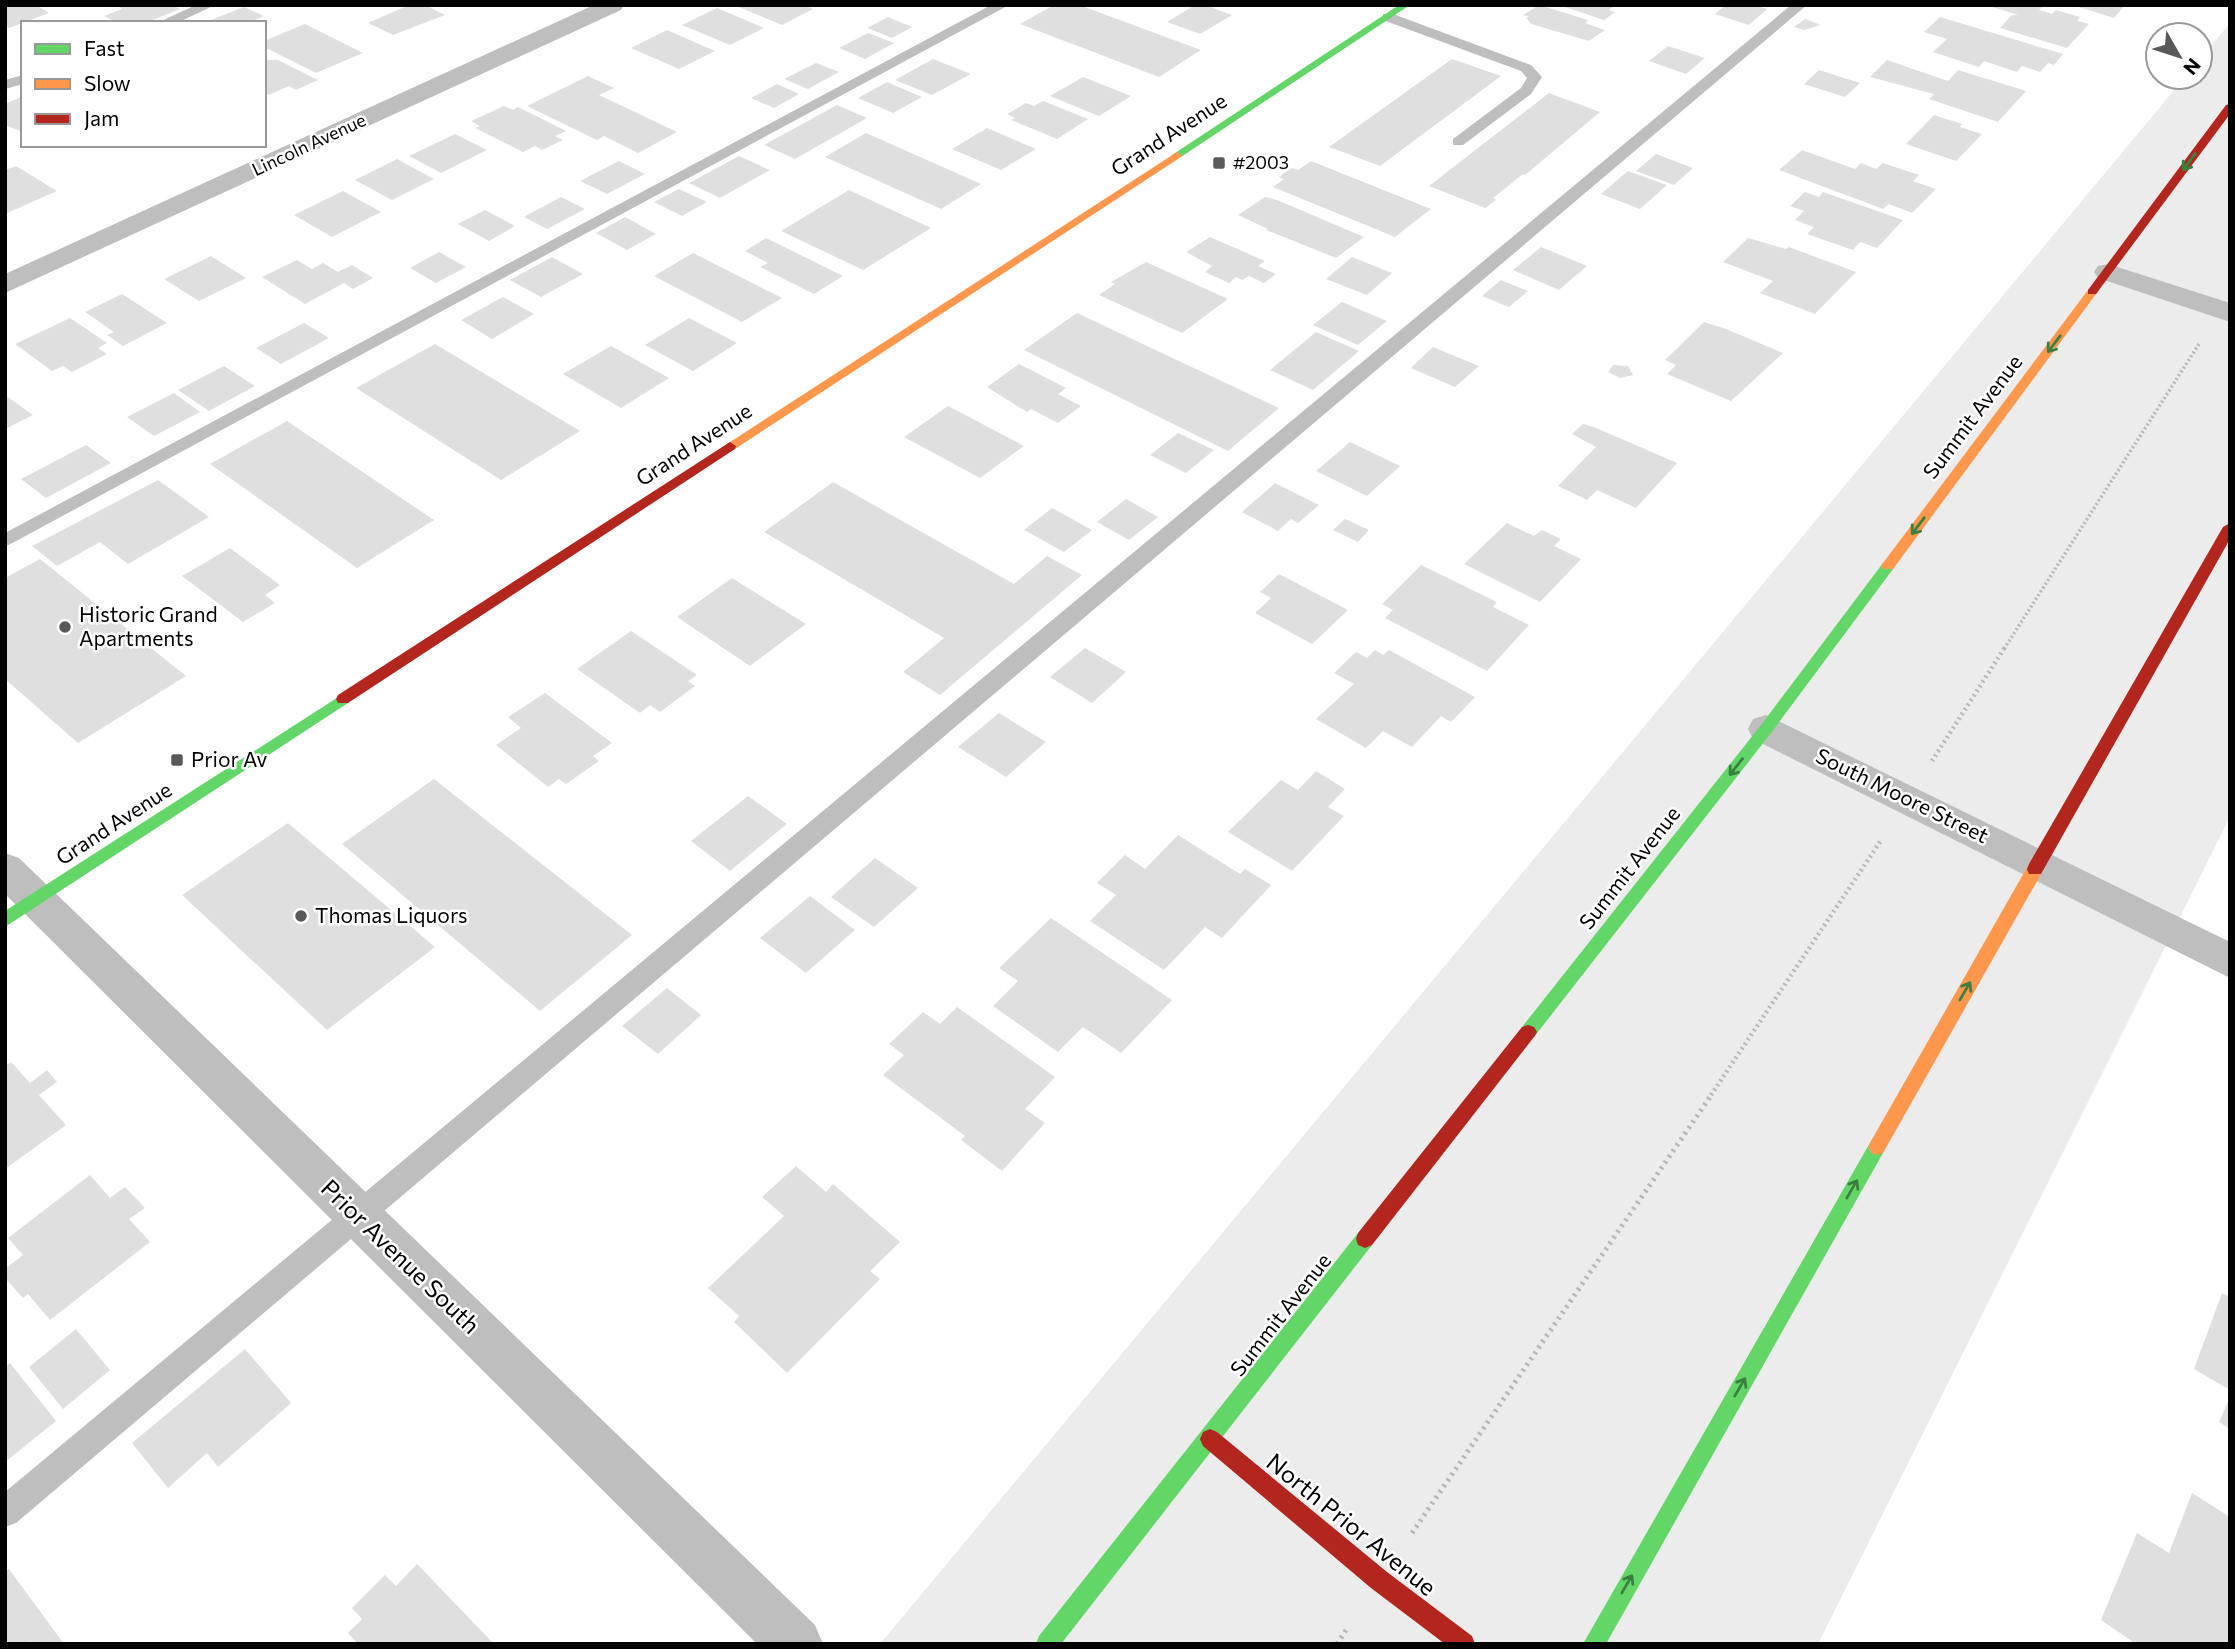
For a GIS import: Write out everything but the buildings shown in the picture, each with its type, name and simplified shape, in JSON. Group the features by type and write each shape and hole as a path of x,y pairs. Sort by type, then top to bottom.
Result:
{"street":[{"name":"Lincoln Avenue","path":"5,285 613,5"},
{"name":"Grand Avenue","path":"15,897 1406,5"},
{"name":"Summit Avenue","path":"1047,1644 1766,729 2230,107"},
{"path":"2108,272 2225,312"},
{"path":"1594,1644 2230,527"},
{"name":"South Moore Street","path":"1766,729 2230,961"},
{"name":"Prior Avenue South","path":"15,897 358,1216 796,1644"},
{"name":"North Prior Avenue","path":"1210,1439 1379,1580 1464,1644"}],"lane":[{"path":"169,21 208,5"},
{"path":"5,541 1002,5"},
{"path":"5,1512 1800,5"},
{"path":"1388,17 1526,68 1535,77 1526,91 1458,142"}],"path":[{"path":"1337,1644 1620,1230 1908,799 2225,312"}],"shaded area":[{"path":"2230,23 2230,817 1818,1644 880,1644 2173,91 2214,91 2214,42"}],"traffic: fast":[{"path":"1177,155 1406,5"},
{"path":"1528,1032 1766,729 1888,566"},
{"path":"5,920 343,699"},
{"path":"1594,1644 1877,1147"},
{"path":"1047,1644 1365,1239"}],"traffic: slow":[{"path":"730,446 1177,155"},
{"path":"1888,566 2092,292"},
{"path":"1877,1147 2035,869"}],"traffic: jam":[{"path":"2092,292 2230,107"},
{"path":"343,699 730,446"},
{"path":"2035,869 2230,527"},
{"path":"1365,1239 1528,1032"},
{"path":"1210,1439 1379,1580 1464,1644"}],"place":[{"name":"#2003","path":"1219,163"},
{"name":"Historic Grand Apartments","path":"65,627"},
{"name":"Prior Av","path":"177,760"},
{"name":"Thomas Liquors","path":"301,916"}]}
